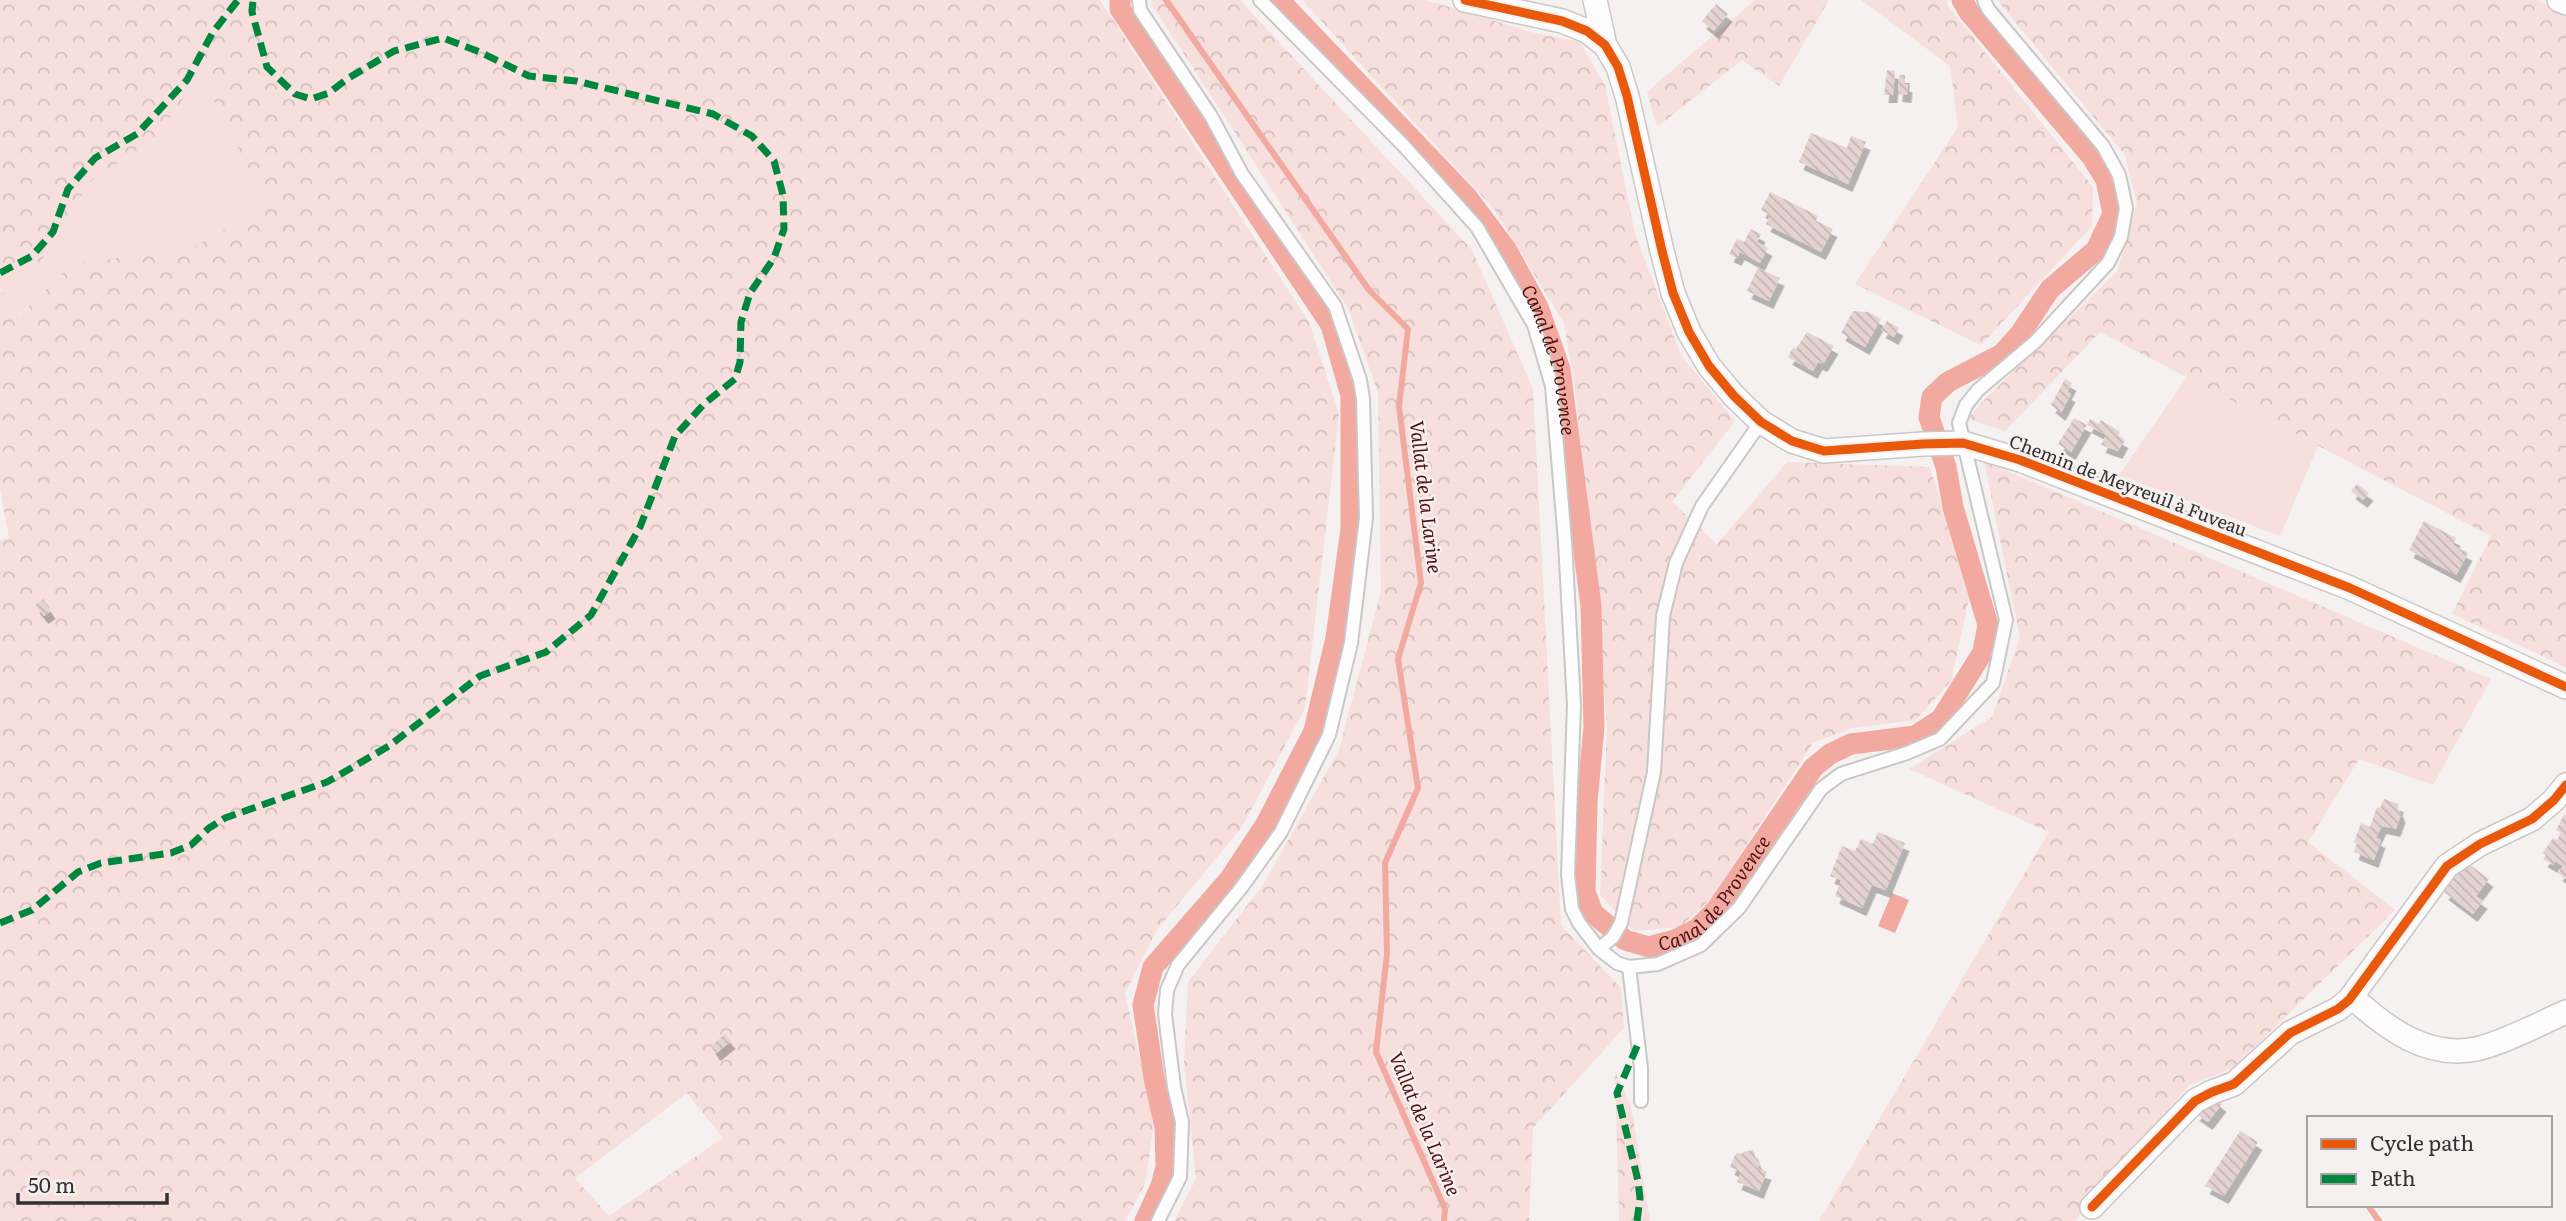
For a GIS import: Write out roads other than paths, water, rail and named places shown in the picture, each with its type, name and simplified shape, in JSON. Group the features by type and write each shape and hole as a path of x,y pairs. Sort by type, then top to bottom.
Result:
{"street":[{"path":"1465,0 1562,21 1587,31 1605,45"},
{"name":"Chemin de Meyreuil à Fuveau","path":"1595,0 1605,45 1618,67 1627,96 1673,293 1689,332 1709,366 1761,422 1792,441 1824,451 1963,443 2020,460 2350,589 2566,687"},
{"path":"2559,0 2566,4"},
{"path":"2092,1207 2195,1101 2234,1084 2290,1032 2338,1009 2352,997 2447,866 2480,844 2532,819 2554,800 2566,785"},
{"path":"2352,997 2394,1032 2440,1050 2479,1049 2566,1012"}],"lane":[{"path":"1139,0 1140,10 1211,117 1242,174 1335,306 1360,380 1363,398 1366,518 1350,643 1329,735 1281,832 1241,888 1178,965 1167,990 1165,1014 1174,1087 1182,1122 1180,1177 1158,1221"},
{"path":"1260,0 1404,146 1478,227 1534,325 1552,386 1565,555 1574,705 1568,876 1572,909 1599,949 1617,963 1629,967 1658,964 1701,945 1739,908 1821,789 1841,774 1907,753 1940,739 1993,683 2007,620 1959,423 1966,405 1978,390 2035,342 2108,263 2121,237 2126,208 2119,175 2103,146 1988,9 1984,0"},
{"path":"1599,949 1613,937 1621,923 1654,772 1663,617 1676,564 1702,506 1761,422"},
{"path":"1629,967 1641,1068 1641,1101"}],"waterway":[{"name":"Canal de Provence","path":"1120,0 1120,9 1331,325 1351,396 1351,529 1336,638 1314,731 1266,824 1229,880 1153,967 1143,1005 1154,1078 1165,1127 1166,1167 1161,1186 1145,1221"},
{"name":"Vallat de la Larine","path":"1166,0 1369,290 1408,329 1399,406 1421,583 1398,659 1418,788 1385,863 1387,954 1376,1052 1445,1209 1444,1221"},
{"name":"Canal de Provence","path":"1279,0 1467,197 1506,249 1538,307 1560,369 1591,606 1594,727 1587,802 1585,892 1593,913 1625,940 1649,947 1675,940 1697,929 1716,910 1813,768 1830,754 1851,744 1915,736 1941,719 1983,652 1988,625 1953,507 1946,467 1929,417 1932,397 1948,382 2002,354 2020,334 2050,289 2096,250 2113,214 2106,180 2092,157 1969,12 1962,0"},
{"path":"2369,1207 2379,1221"}]}
